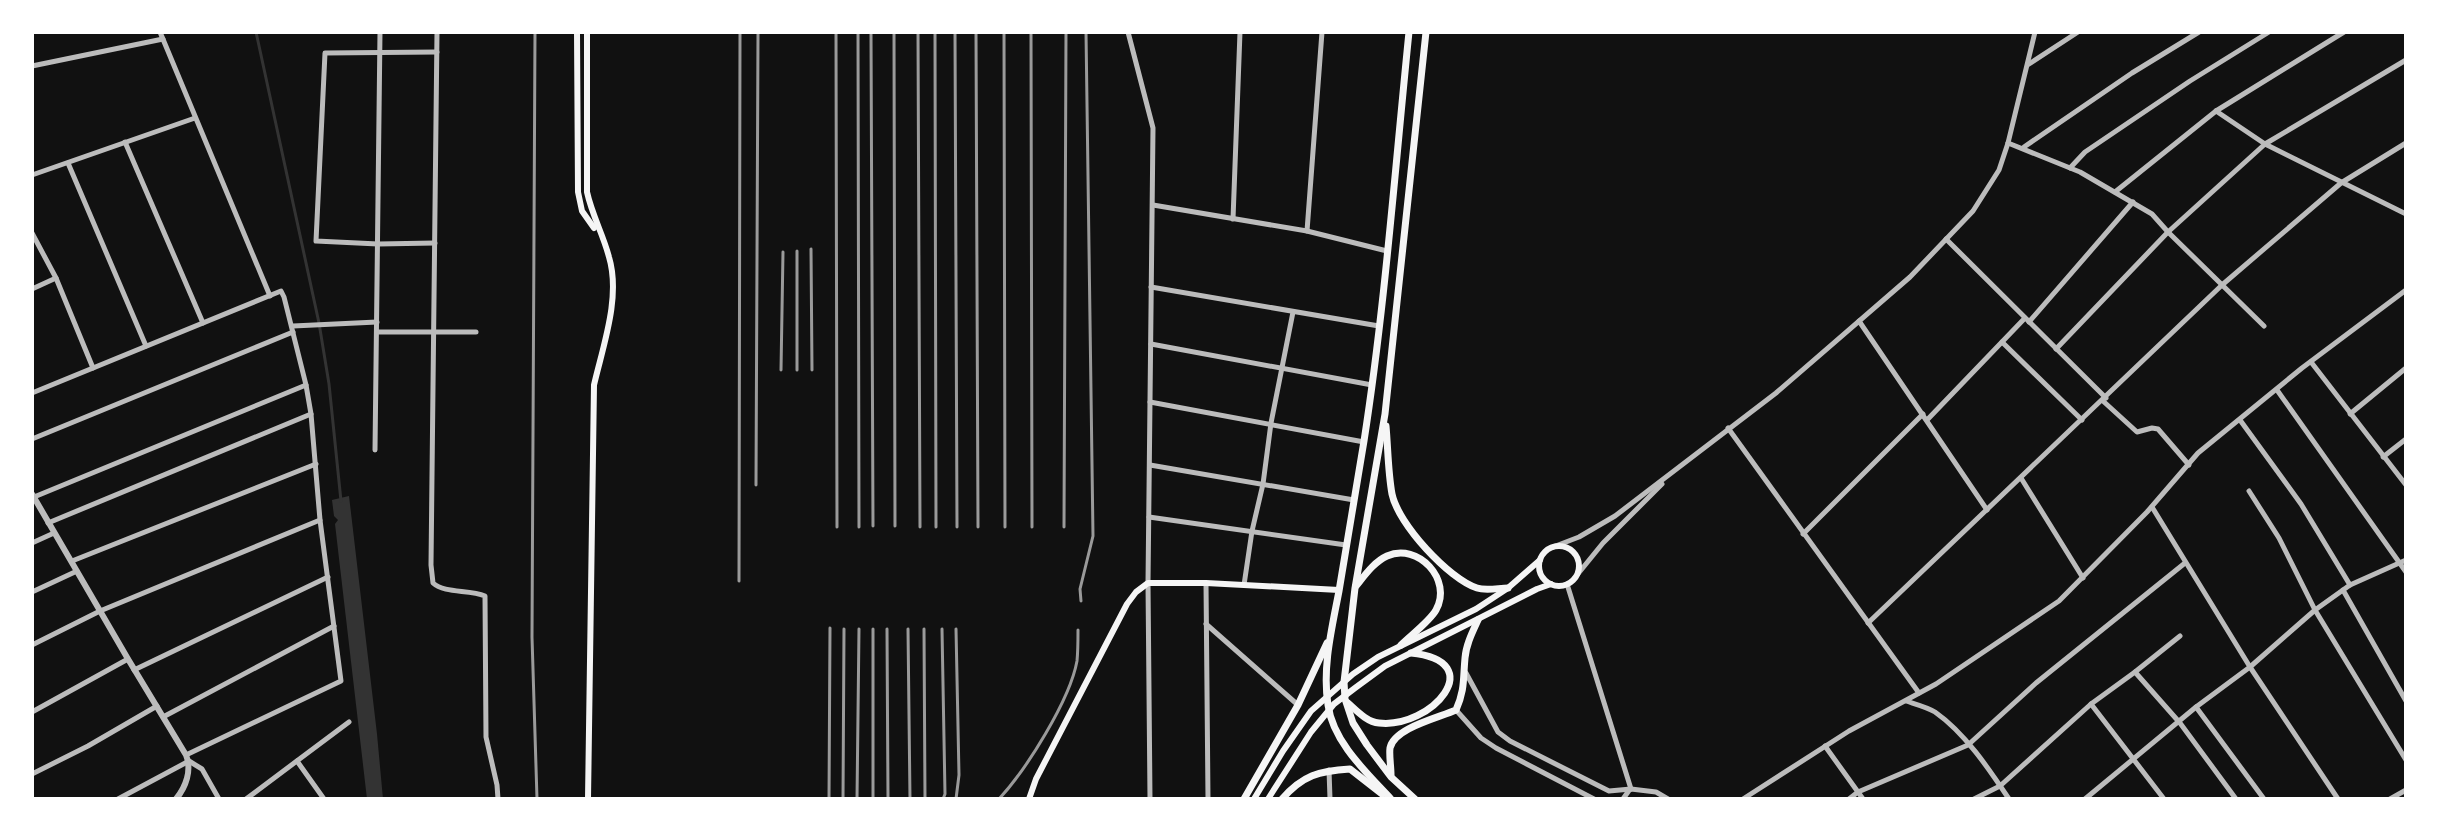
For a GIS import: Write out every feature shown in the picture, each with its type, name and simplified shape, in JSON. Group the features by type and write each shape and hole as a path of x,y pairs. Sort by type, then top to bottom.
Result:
{"main road":[{"path":"577,32 578,192 582,211 601,238"},
{"path":"587,32 587,192 610,258 612,282 610,326 594,385 588,799"},
{"path":"1390,799 1360,766 1332,721 1326,690 1330,637 1372,385 1409,32"},
{"path":"1415,799 1391,777 1367,745 1353,723 1345,699 1346,656 1355,588 1385,414 1426,32"},
{"path":"1385,414 1392,496 1417,540 1456,576 1479,589 1508,588"},
{"path":"1254,799 1311,711 1353,674 1378,657 1476,609 1508,588 1553,547 1566,547 1576,556 1577,575 1567,584 1551,584 1537,589 1385,666 1334,704 1311,732 1268,799"},
{"path":"1355,588 1372,566 1389,555 1406,553 1424,559 1441,589 1437,610 1401,645"},
{"path":"1540,560 1540,573 1551,584"},
{"path":"1029,799 1036,779 1127,604 1148,583 1339,590"},
{"path":"1391,777 1390,746 1396,736 1456,710 1463,695 1469,638 1478,620"},
{"path":"1244,799 1298,705 1330,637"},
{"path":"1345,699 1367,719 1378,724 1411,718 1430,710 1445,695 1451,681 1449,673 1438,659 1411,653"},
{"path":"1282,799 1297,783 1312,774 1350,769 1390,799"}],"street":[{"path":"375,450 380,32"},
{"path":"437,32 431,565 433,583 438,588 476,592 485,596 486,737 498,799"},
{"path":"1128,32 1153,128 1148,583 1150,799"},
{"path":"1233,219 1240,32"},
{"path":"1307,231 1322,32"},
{"path":"1553,547 1579,537 1615,516 1776,393 1910,277 1973,211 1999,170 2035,32"},
{"path":"2028,64 2078,32"},
{"path":"2024,147 2132,73 2199,32"},
{"path":"2070,168 2098,143 2269,32"},
{"path":"2115,192 2216,111 2344,32"},
{"path":"32,66 161,35 270,296"},
{"path":"435,243 316,241 325,53 437,52"},
{"path":"2056,349 2168,232 2265,144 2406,60"},
{"path":"2216,111 2265,144 2406,214"},
{"path":"32,175 195,118"},
{"path":"125,142 203,323"},
{"path":"2008,143 2070,168 2152,214 2264,326"},
{"path":"1868,623 2222,285 2341,183 2406,143"},
{"path":"68,163 146,346"},
{"path":"1927,420 2027,320 2133,202"},
{"path":"1152,205 1307,231 1387,251"},
{"path":"32,233 56,278 93,368"},
{"path":"1946,239 2137,432 2158,429 2189,465"},
{"path":"32,289 56,278"},
{"path":"1151,287 1379,326"},
{"path":"1743,799 1825,746 1936,684 2059,601 2152,507 2198,453 2406,290"},
{"path":"32,393 281,291 295,327 311,414 320,520 341,681 188,758 118,799"},
{"path":"1244,585 1293,312"},
{"path":"1859,321 1987,510"},
{"path":"32,439 295,327 377,322"},
{"path":"377,332 476,332"},
{"path":"2002,342 2082,420"},
{"path":"1151,344 1372,385"},
{"path":"2311,362 2406,485"},
{"path":"2350,414 2406,368"},
{"path":"219,799 202,769 188,758 33,496 306,385"},
{"path":"2277,390 2403,561 2406,572"},
{"path":"1150,402 1364,442"},
{"path":"48,523 311,414"},
{"path":"1803,534 1923,414"},
{"path":"2240,420 2301,504 2350,585"},
{"path":"1728,428 1919,693"},
{"path":"2383,457 2406,439"},
{"path":"72,561 316,464"},
{"path":"1149,464 1354,500"},
{"path":"1577,575 1603,543 1677,469"},
{"path":"2021,478 2083,578"},
{"path":"2249,491 2279,538 2315,610 2406,760"},
{"path":"2152,507 2250,667 2338,799"},
{"path":"1149,517 1346,545"},
{"path":"32,645 100,611 320,520"},
{"path":"32,543 54,533"},
{"path":"2090,798 2315,610 2350,585 2403,561"},
{"path":"1849,799 1858,792 1968,745 2036,683 2185,563"},
{"path":"32,592 77,571"},
{"path":"134,670 328,576"},
{"path":"1206,583 1208,799"},
{"path":"1567,584 1631,789"},
{"path":"2343,590 2406,701"},
{"path":"1206,624 1298,705"},
{"path":"163,717 334,626"},
{"path":"1974,799 2000,786 2091,704 2180,636"},
{"path":"32,712 128,659"},
{"path":"1465,671 1498,732 1510,741 1609,791 1631,789 1656,792 1668,799"},
{"path":"2135,672 2180,723 2236,799"},
{"path":"1905,700 1934,711 1968,745 2009,799"},
{"path":"2091,704 2164,799"},
{"path":"32,774 157,706"},
{"path":"2196,707 2264,799"},
{"path":"1456,710 1488,743 1594,799"},
{"path":"246,799 349,722"},
{"path":"1825,746 1863,799"},
{"path":"176,799 187,781 188,758"},
{"path":"297,761 324,799"},
{"path":"1329,770 1330,799"},
{"path":"1623,799 1631,789"},
{"path":"2390,799 2406,790"},
{"path":"1573,799 1579,791"}],"shaded area":[{"path":"349,496 383,799 367,799 335,524 338,520 334,516 332,500"}],"waterway":[{"path":"256,32 319,323 329,384 341,501"}],"railway":[{"path":"535,32 532,637 537,799"},
{"path":"739,581 740,32"},
{"path":"836,32 837,527"},
{"path":"858,32 859,527"},
{"path":"894,32 895,526"},
{"path":"918,32 920,527"},
{"path":"935,32 936,527"},
{"path":"955,32 957,527"},
{"path":"976,32 978,527"},
{"path":"1004,32 1005,527"},
{"path":"1031,32 1032,527"},
{"path":"1064,527 1066,32"},
{"path":"1081,601 1080,589 1093,536 1086,32"},
{"path":"756,485 758,33"},
{"path":"871,33 873,526"},
{"path":"811,249 812,370"},
{"path":"797,251 797,370"},
{"path":"781,370 783,252"},
{"path":"829,799 830,628"},
{"path":"843,799 844,629"},
{"path":"857,799 859,629"},
{"path":"873,629 873,799"},
{"path":"887,629 888,799"},
{"path":"908,629 910,799"},
{"path":"924,629 925,799"},
{"path":"942,629 943,799"},
{"path":"956,629 959,775 956,799"},
{"path":"999,799 1034,753 1066,695 1077,661 1078,630"}]}
